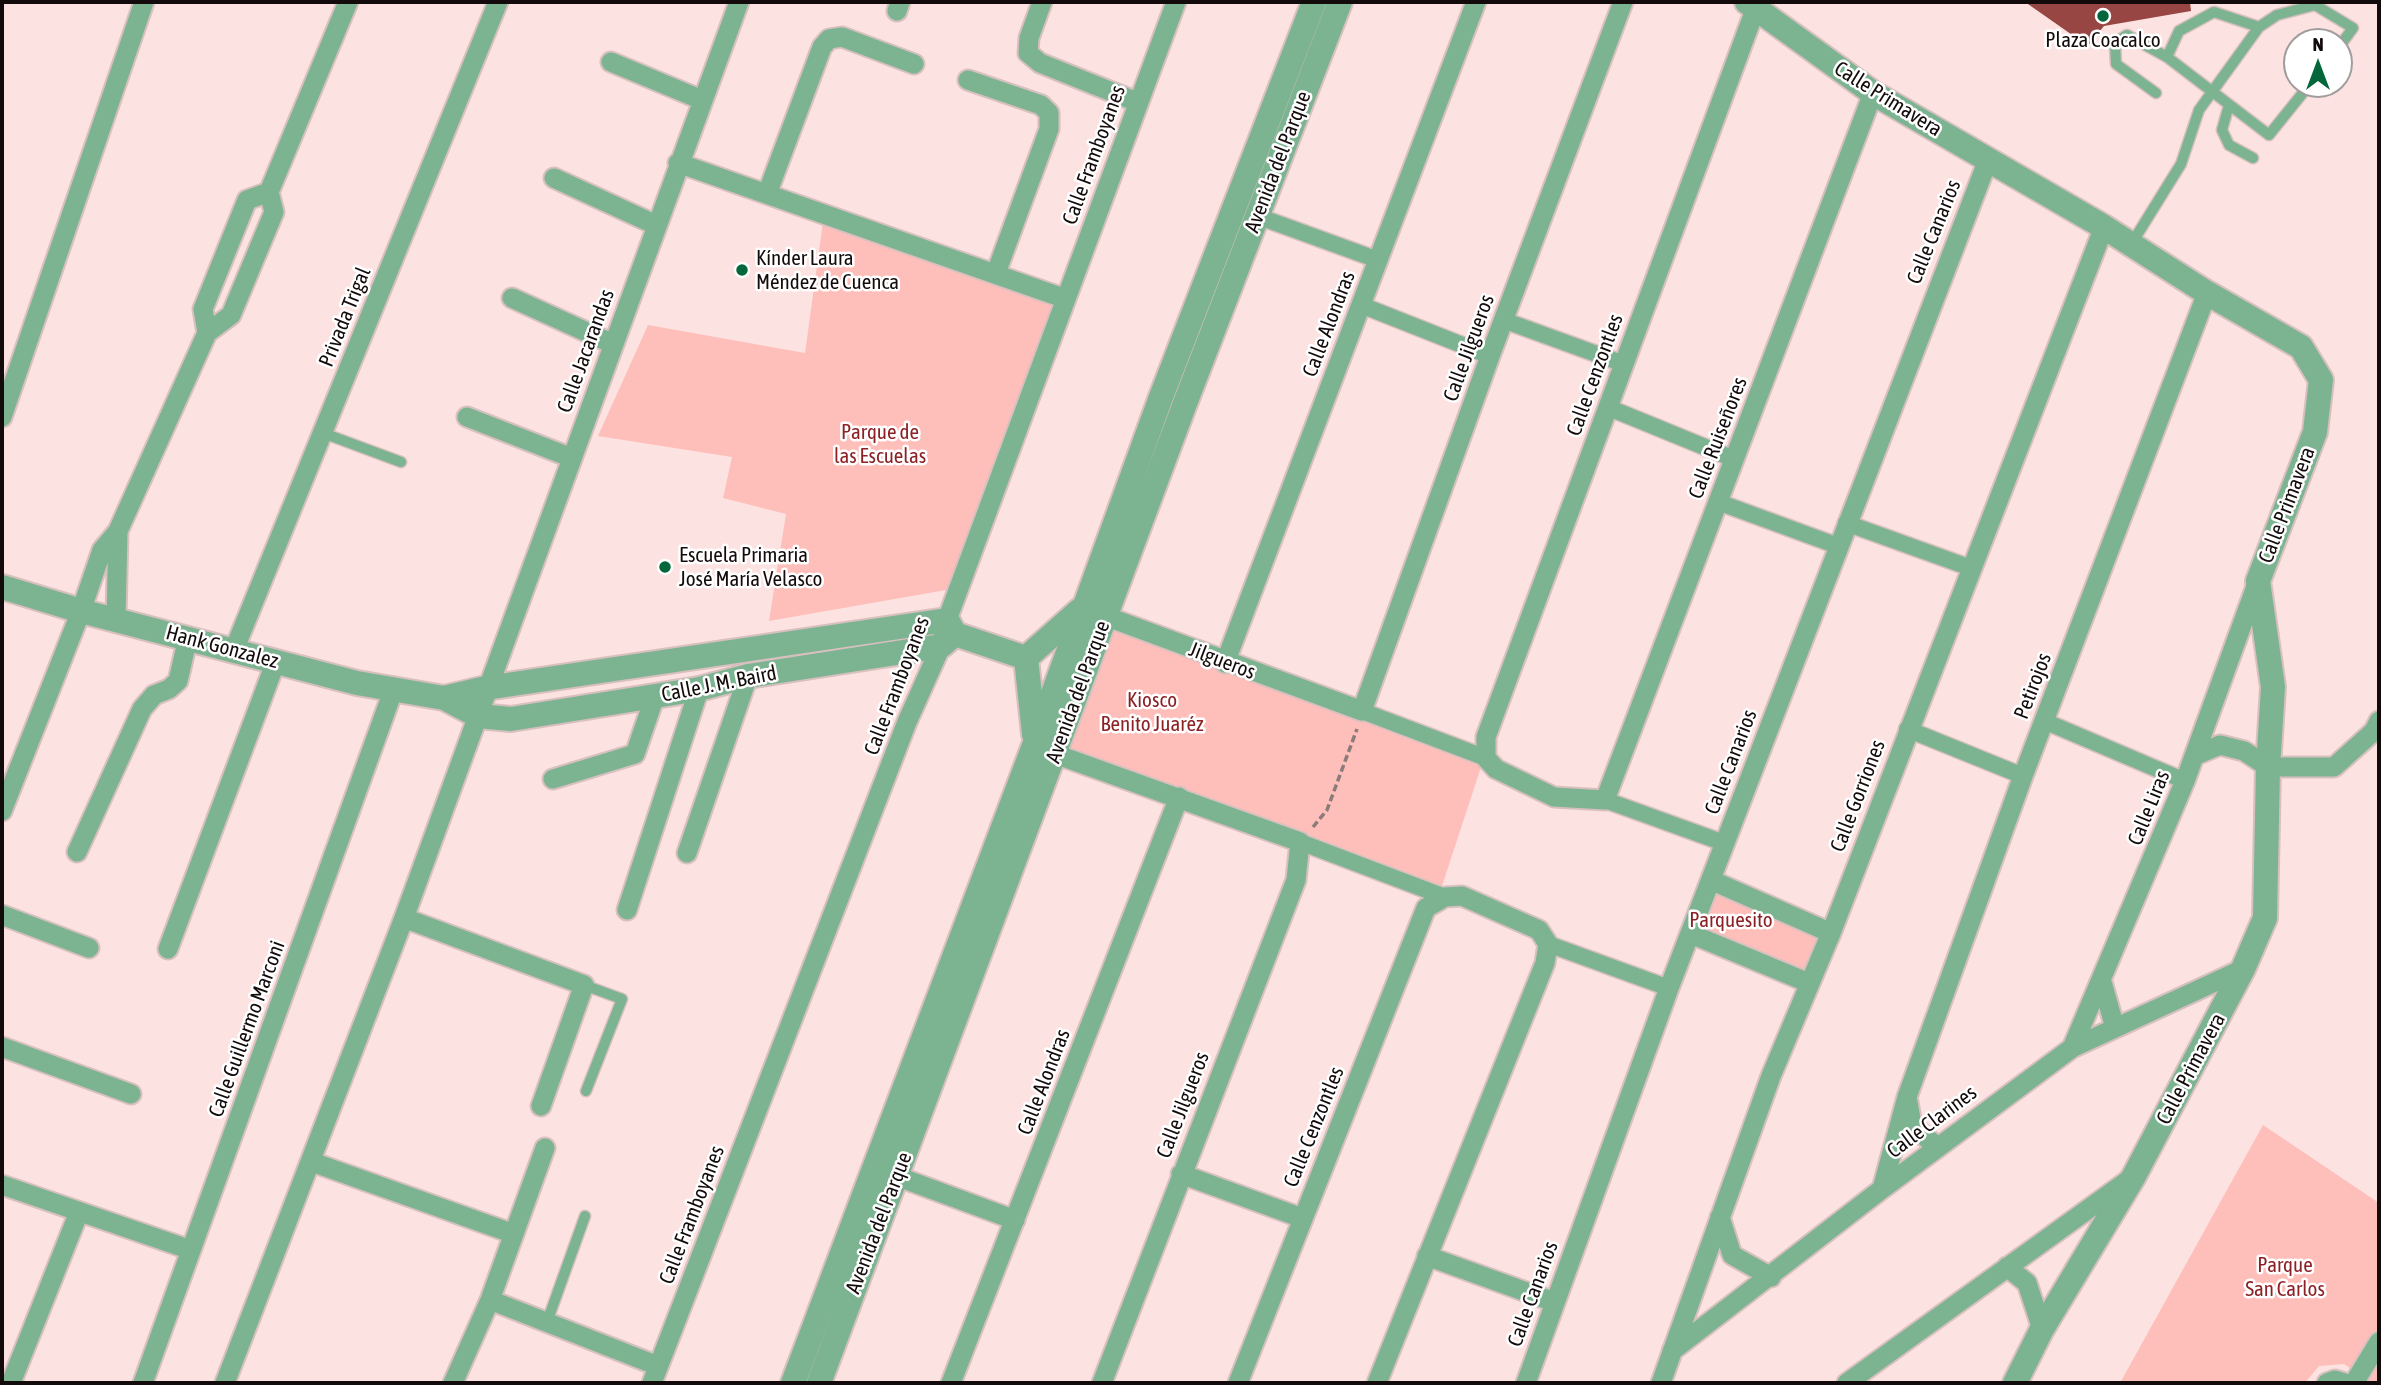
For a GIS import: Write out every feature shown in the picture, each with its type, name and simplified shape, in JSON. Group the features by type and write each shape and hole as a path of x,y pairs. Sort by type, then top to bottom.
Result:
{"street":[{"path":"2,417 144,2"},
{"path":"2,811 81,611 102,550 118,531 207,333 231,314 274,212 269,192 348,2"},
{"name":"Privada Trigal","path":"234,650 498,2"},
{"name":"Calle Jacarandas","path":"478,716 739,2"},
{"path":"1042,2 1029,38 1028,53 1040,63 1137,102"},
{"name":"Calle Framboyanes","path":"655,1374 907,722 948,633 1137,102 1176,2"},
{"name":"Avenida del Parque","path":"819,1383 896,1176 1045,749 1314,2"},
{"name":"Avenida del Parque","path":"1094,612 1257,216 1340,2"},
{"name":"Calle Alondras","path":"1225,663 1476,2"},
{"name":"Calle Jilgueros","path":"1362,711 1503,320 1623,2"},
{"name":"Calle Primavera","path":"1751,6 1873,93 2104,227 2207,293 2301,347 2321,380 2315,432 2258,581 2273,687 2267,767 2265,918 2243,969 2134,1176 2042,1329 2015,1383"},
{"name":"Calle Cenzontles","path":"1486,758 1486,737 1624,364 1751,6"},
{"path":"767,194 822,47 829,39 842,37 914,64"},
{"path":"611,62 702,100"},
{"path":"968,80 1041,105 1049,113 1049,129 996,273"},
{"name":"Calle Ruiseñores","path":"1605,800 1873,93"},
{"name":"Calle Canarios","path":"1525,1383 1669,988 1713,881 1724,843 1846,523 1988,160"},
{"path":"678,163 1066,299"},
{"path":"554,178 656,225"},
{"path":"207,333 203,309 247,200 269,192"},
{"path":"1257,216 1378,260"},
{"name":"Calle Gorriones","path":"1661,1383 1720,1217 1907,729 2104,227"},
{"name":"Petirojos","path":"1882,1189 1907,1097 2023,776 2207,293"},
{"path":"512,299 613,344"},
{"path":"1361,305 1490,356"},
{"path":"1503,320 1624,364"},
{"path":"1607,407 1734,459"},
{"path":"467,417 572,458"},
{"path":"1718,502 1838,546"},
{"path":"1846,523 1971,568"},
{"path":"116,618 118,531"},
{"name":"Calle Liras","path":"2072,1048 2185,781 2258,581"},
{"name":"Hank Gonzalez","path":"2,587 81,611 393,691 444,698 478,716"},
{"path":"1094,612 1026,658 1045,749 1445,897 1462,896 1539,930 1548,944 1669,988"},
{"name":"Jilgueros","path":"1094,612 1225,663 1362,711"},
{"name":"Calle J. M. Baird","path":"478,716 511,719 699,689 948,633"},
{"name":"Calle J. M. Baird","path":"486,688 948,633 1026,658"},
{"path":"77,852 142,709 154,695 169,689 178,681 188,637"},
{"path":"168,949 276,661"},
{"path":"687,853 748,677"},
{"name":"Hank Gonzalez","path":"444,698 486,688"},
{"path":"627,910 699,689"},
{"name":"Calle Guillermo Marconi","path":"143,1383 393,691"},
{"path":"553,779 635,754 656,696"},
{"path":"1362,711 1486,758 1496,769 1554,797 1605,800 1724,843"},
{"path":"225,1383 312,1162 478,716"},
{"path":"2044,721 2185,781"},
{"path":"2194,756 2220,745 2244,751 2267,767 2334,766 2374,731 2379,722"},
{"path":"1907,729 2023,776"},
{"name":"Avenida del Parque","path":"793,1383 1045,749"},
{"name":"Calle Alondras","path":"951,1383 1179,797"},
{"name":"Calle Jilgueros","path":"1102,1383 1296,880 1300,842"},
{"path":"1713,881 1831,933"},
{"name":"Calle Cenzontles","path":"1238,1383 1426,908 1445,897"},
{"path":"2,915 89,948"},
{"path":"404,918 584,985 541,1106"},
{"path":"1691,934 1810,983"},
{"path":"1377,1383 1545,963 1548,944"},
{"name":"Calle Clarines","path":"1672,1350 1937,1147 2072,1048 2243,969"},
{"path":"2102,982 2115,1028"},
{"path":"2,1047 131,1094"},
{"path":"1907,1097 1912,1125 1937,1147"},
{"path":"453,1383 490,1300 545,1148"},
{"path":"312,1162 514,1234"},
{"path":"1181,1174 1302,1218"},
{"path":"896,1176 1015,1220"},
{"path":"1847,1383 2134,1176"},
{"path":"2,1185 191,1250"},
{"path":"11,1383 79,1212"},
{"path":"1720,1217 1732,1255 1771,1276"},
{"path":"1427,1256 1555,1302"},
{"path":"2007,1267 2027,1283 2042,1329"},
{"path":"490,1300 547,1322 655,1374"},
{"path":"2354,1383 2379,1342"},
{"path":"2327,1383 2335,1380 2345,1383"}],"lane":[{"path":"2131,245 2181,164 2199,110 2259,27 2277,15 2315,5 2353,28"},
{"path":"2167,57 2179,31 2214,12 2259,27"},
{"path":"2156,93 2116,64 2115,43 2127,35 2167,57 2269,135 2299,98"},
{"path":"2229,105 2222,130 2229,145 2253,158"},
{"path":"323,432 401,462"},
{"path":"584,985 622,999 586,1091"},
{"path":"547,1322 585,1216"}],"path":[{"path":"1300,842 1327,810 1362,711"}],"green space":[{"name":"Parque de las Escuelas","path":"824,215 1066,299 946,590 769,621 786,514 723,498 732,457 598,436 648,325 805,353"},
{"name":"Kiosco Benito Juaréz","path":"1105,617 1483,761 1439,895 1056,754"},
{"name":"Parquesito","path":"1713,881 1831,933 1809,983 1691,934"},
{"name":"Parque San Carlos","path":"2263,1125 2379,1203 2379,1383 2365,1383 2362,1376 2344,1364 2319,1366 2305,1383 2120,1383"}],"building":[{"name":"Plaza Coacalco","path":"2025,2 2190,2 2191,11 2104,26 2088,46"}],"place":[{"name":"Plaza Coacalco","path":"2103,16"},
{"name":"Kínder Laura Méndez de Cuenca","path":"742,270"},
{"name":"Escuela Primaria José María Velasco","path":"665,567"}]}
